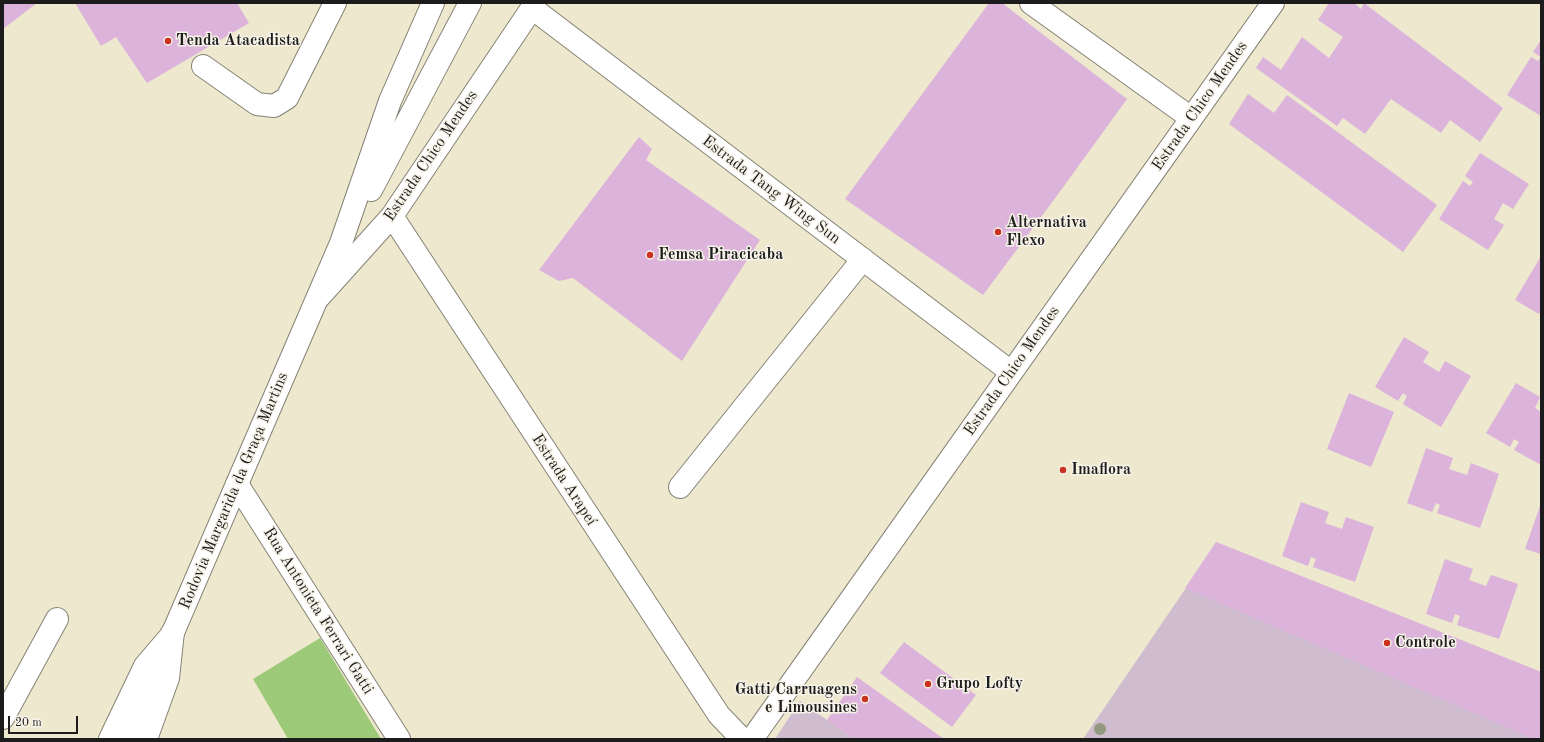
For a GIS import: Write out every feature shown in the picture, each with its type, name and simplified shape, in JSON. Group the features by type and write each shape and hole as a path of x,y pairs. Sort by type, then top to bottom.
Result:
{"main road":[{"path":"203,66 257,104 274,106 287,98 335,3"},
{"name":"Rodovia Margarida da Graça Martins","path":"127,739 341,243 390,102 433,3"},
{"name":"Rodovia Margarida da Graça Martins","path":"341,243 408,121 470,3"},
{"path":"1031,3 1191,118"},
{"name":"Estrada Chico Mendes","path":"752,739 1273,3"},
{"name":"Estrada Chico Mendes","path":"317,299 392,216 532,5"},
{"name":"Estrada Tang Wing Sun","path":"532,5 1011,372"},
{"name":"Estrada Arapeí","path":"392,216 719,715 742,739"},
{"path":"680,487 863,259"},
{"name":"Rua Antonieta Ferrari Gatti","path":"237,484 399,739"},
{"path":"3,718 56,619"},
{"path":"110,739 145,666 174,630"},
{"path":"146,739 168,678 174,630"}],"shaded area":[{"path":"1216,542 1541,672 1541,739 1083,739"},
{"path":"800,701 827,720 853,739 775,739"}],"green space":[{"path":"320,638 381,739 288,739 253,679"}],"building":[{"path":"3,3 37,3 3,29"},
{"name":"Tenda Atacadista","path":"75,3 237,3 249,23 147,83 116,37 101,46"},
{"path":"989,3 1002,3 1127,99 983,295 845,199"},
{"path":"1329,3 1354,3 1361,9 1364,3 1503,108 1480,142 1450,120 1441,133 1391,99 1365,134 1343,118 1337,126 1256,68 1263,57 1281,70 1302,37 1329,58 1343,37 1318,20"},
{"path":"1541,40 1541,57 1533,52"},
{"path":"1531,57 1538,61 1541,57 1541,116 1507,95"},
{"path":"1248,94 1274,113 1287,95 1437,205 1403,252 1229,124"},
{"name":"Femsa Piracicaba","path":"639,137 652,149 646,160 760,240 682,361 573,278 559,281 539,270"},
{"path":"1480,153 1529,184 1513,209 1503,203 1494,219 1504,225 1488,250 1439,219 1463,181 1470,186 1473,182 1465,176"},
{"path":"1541,256 1541,310 1539,314 1515,300"},
{"path":"1404,337 1429,352 1423,362 1439,372 1445,361 1471,376 1441,427 1403,404 1407,396 1403,393 1398,401 1375,387"},
{"path":"1516,383 1540,397 1535,408 1541,412 1541,465 1514,450 1519,442 1514,439 1510,447 1486,433"},
{"path":"1349,393 1394,412 1371,467 1327,449"},
{"path":"1426,448 1453,458 1449,469 1467,475 1471,463 1499,474 1480,528 1437,513 1440,505 1436,503 1432,512 1407,503"},
{"path":"1301,502 1329,512 1325,523 1342,529 1346,517 1374,527 1355,582 1313,567 1316,559 1311,557 1308,566 1282,556"},
{"path":"1541,503 1541,554 1525,549"},
{"path":"1216,542 1541,672 1541,739 1534,739 1185,588"},
{"path":"1445,559 1473,569 1469,580 1486,586 1491,575 1518,584 1499,639 1457,625 1460,616 1455,614 1452,623 1426,614"},
{"name":"Grupo Lofty","path":"904,642 976,695 952,727 880,673"},
{"name":"Gatti Carruagens e Limousines","path":"857,677 944,739 853,739 827,720"}],"place":[{"name":"Tenda Atacadista","path":"168,41"},
{"name":"Alternativa Flexo","path":"998,232"},
{"name":"Femsa Piracicaba","path":"650,255"},
{"name":"Imaflora","path":"1063,470"},
{"name":"Controle","path":"1387,643"},
{"name":"Grupo Lofty","path":"928,684"},
{"name":"Gatti Carruagens e Limousines","path":"865,699"}]}
